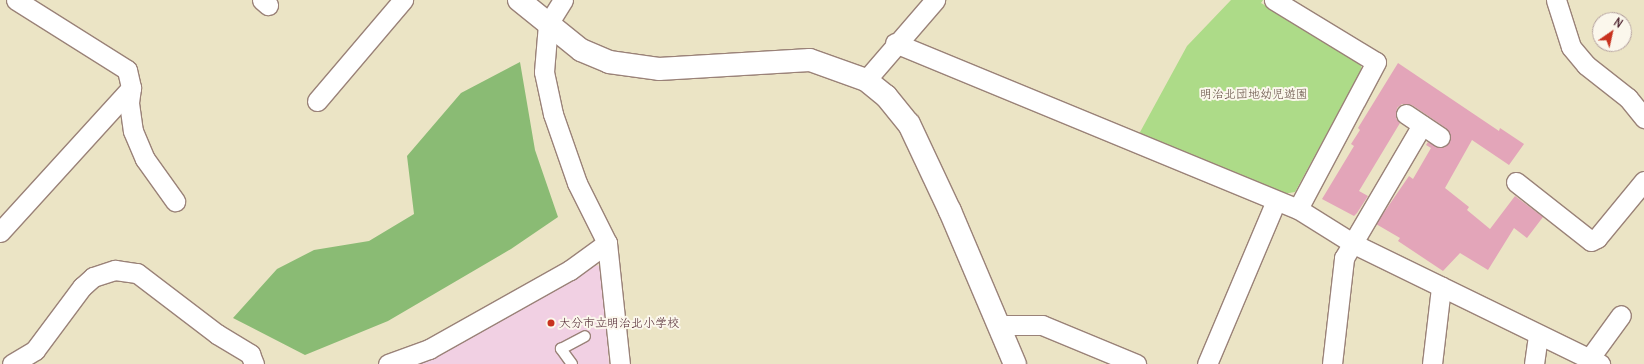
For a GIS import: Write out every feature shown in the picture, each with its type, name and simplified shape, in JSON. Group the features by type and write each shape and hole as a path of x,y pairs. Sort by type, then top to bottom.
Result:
{"street":[{"path":"16,0 127,70 131,88 129,103 133,131 145,159 175,201"},
{"path":"318,101 403,0"},
{"path":"519,0 580,50 610,62 659,69 810,60 866,80 886,96 909,124 950,211 1015,364"},
{"path":"563,0 548,24 544,72 553,114 577,182 607,243 616,359"},
{"path":"866,80 935,0"},
{"path":"1274,0 1376,62 1298,209"},
{"path":"1556,0 1571,48 1586,65 1628,98 1644,118"},
{"path":"896,44 1298,209 1354,244 1595,361 1621,315"},
{"path":"0,232 131,88"},
{"path":"1406,114 1440,136"},
{"path":"1332,364 1341,266 1422,125"},
{"path":"1516,182 1591,241 1597,238 1644,181"},
{"path":"1208,364 1276,201"},
{"path":"388,364 430,349 570,270 607,243"},
{"path":"12,364 35,350 93,277 115,270 137,273 218,334 250,354 254,364"},
{"path":"1432,364 1441,287"},
{"path":"998,325 1042,324 1136,364"},
{"path":"1534,364 1538,334"}],"lane":[{"path":"572,364 561,350 585,336"}],"shaded area":[{"name":"大分市立明治北小学校","path":"594,265 602,266 609,364 420,364"}],"green space":[{"name":"明治北団地幼児遊園","path":"1231,0 1263,0 1261,3 1359,61 1362,69 1295,192 1283,194 1139,134 1187,46"},
{"path":"520,62 535,150 558,217 511,249 388,321 305,355 233,318 277,269 314,250 369,241 414,214 407,156 461,93"}],"building":[{"path":"1398,63 1499,131 1500,128 1524,144 1509,165 1472,140 1445,188 1469,207 1467,210 1490,229 1515,196 1543,217 1527,238 1514,228 1488,270 1460,253 1443,271 1398,241 1400,238 1376,224 1409,176 1413,179 1431,148 1426,145 1428,142 1440,148 1445,147 1451,138 1446,128 1412,105 1402,104 1397,108 1396,118 1400,123 1359,191 1368,196 1357,213 1354,216 1322,199 1354,146 1351,144 1360,130 1358,128"}],"place":[{"name":"大分市立明治北小学校","path":"551,323"}]}
